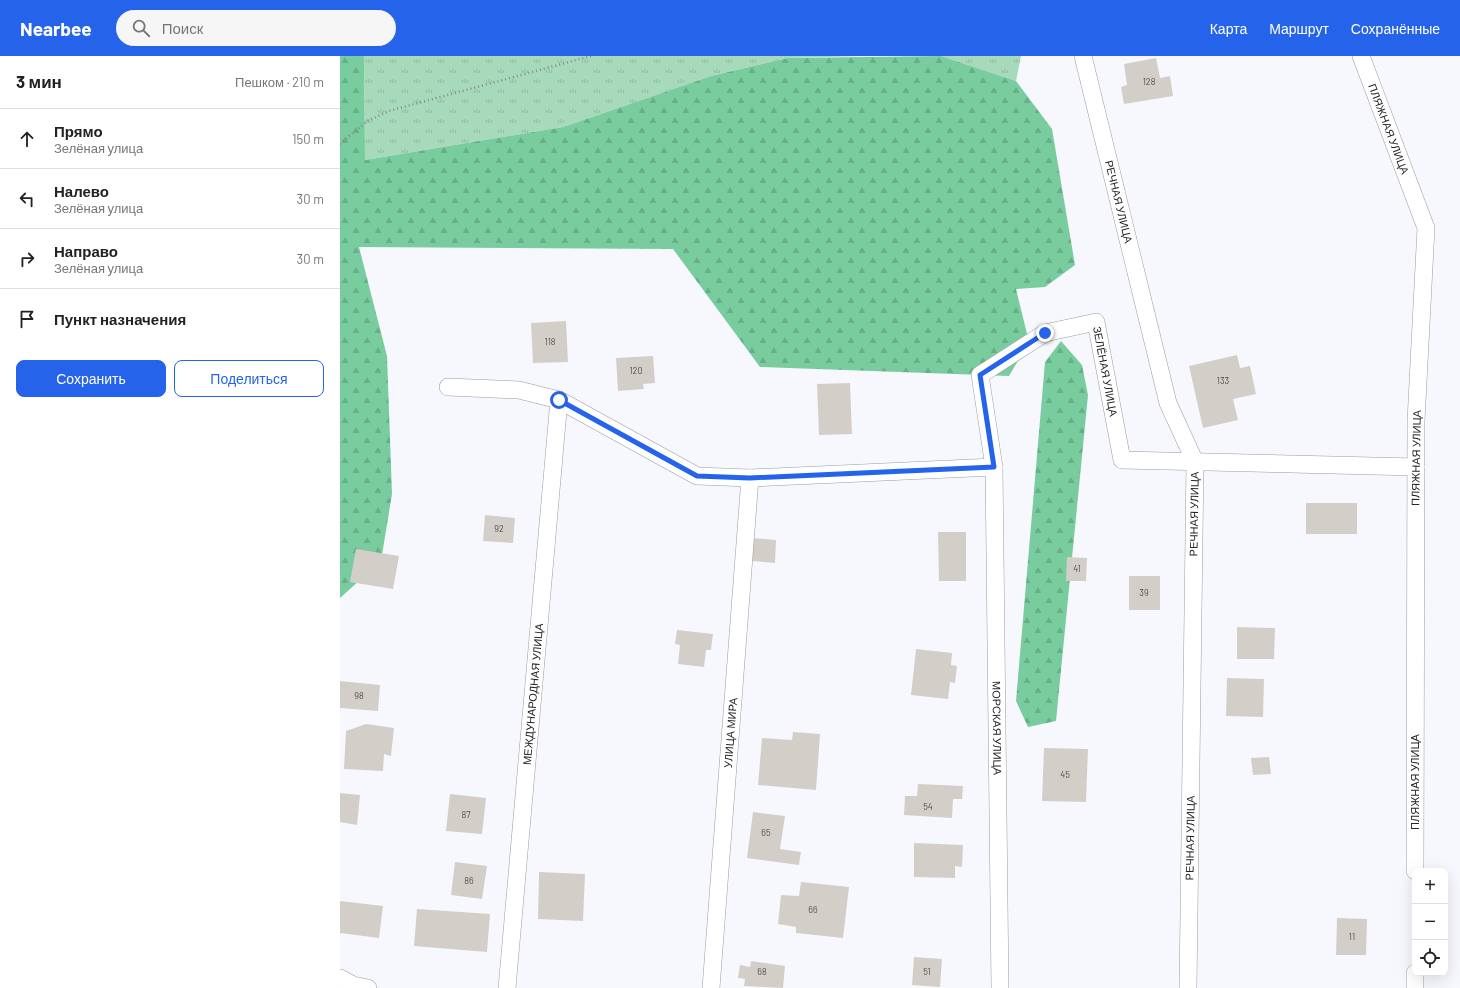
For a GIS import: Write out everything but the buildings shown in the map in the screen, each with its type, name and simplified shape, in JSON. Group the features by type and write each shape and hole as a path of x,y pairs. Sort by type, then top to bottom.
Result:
{"street":[{"name":"РЕЧНАЯ УЛИЦА","path":"1083,56 1168,403 1195,462 1188,988"},
{"name":"ПЛЯЖНАЯ УЛИЦА","path":"1361,56 1426,228 1416,421 1415,868"},
{"name":"ЗЕЛЁНАЯ УЛИЦА","path":"994,467 980,375 1045,333 1096,322 1122,460 1416,467"},
{"path":"448,387 519,390 559,400 697,476 750,478 994,467"},
{"name":"МЕЖДУНАРОДНАЯ УЛИЦА","path":"507,988 559,400"},
{"name":"МОРСКАЯ УЛИЦА","path":"994,467 1000,988"},
{"name":"УЛИЦА МИРА","path":"711,988 750,478"},
{"path":"1415,976 1415,988"},
{"path":"340,978 353,985 368,988"}],"path":[{"path":"340,144 367,121 389,111 590,56"}],"green space":[{"path":"340,56 364,56 365,160 563,127 711,76 787,58 941,56 1016,81 1052,129 1075,265 1045,287 1016,289 1029,342 1009,376 760,367 673,249 359,247 387,356 392,494 381,561 340,598"},
{"path":"364,56 866,56 787,58 711,76 563,127 365,160"},
{"path":"941,56 1021,56 1016,81"},
{"path":"1061,341 1082,365 1088,395 1056,721 1028,727 1016,701 1045,362"}],"route":[{"path":"559,400 697,476 750,478 994,467 980,375 1045,333"}]}
